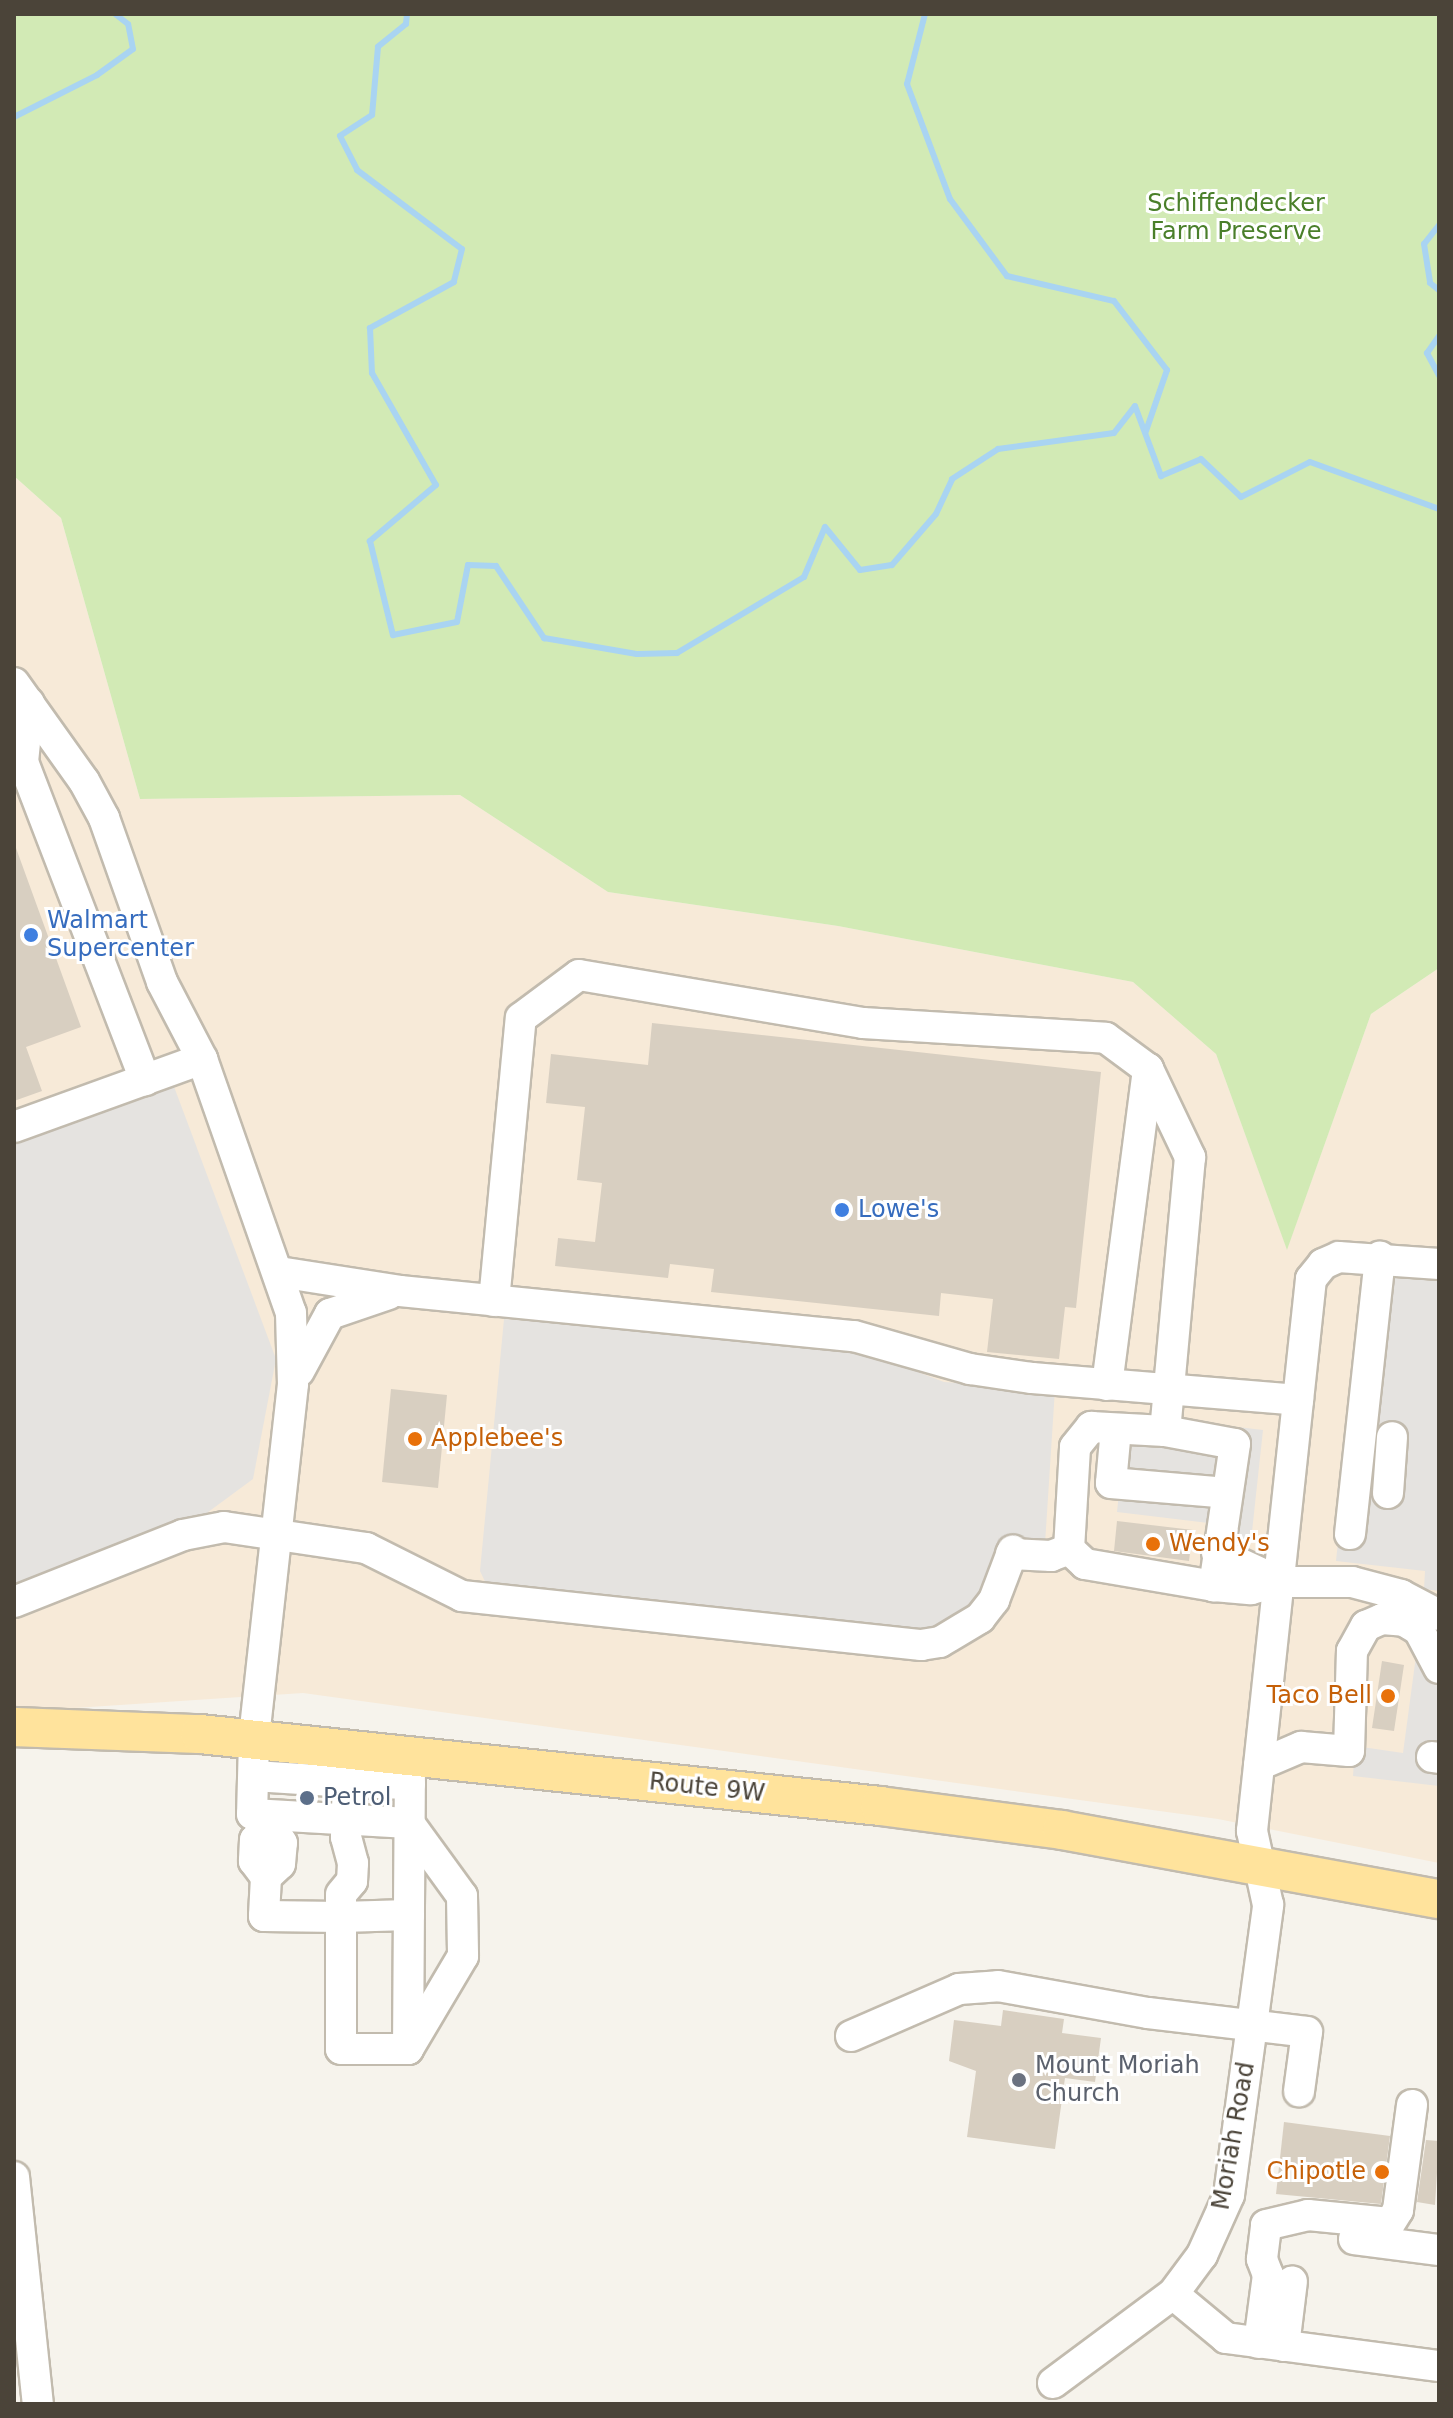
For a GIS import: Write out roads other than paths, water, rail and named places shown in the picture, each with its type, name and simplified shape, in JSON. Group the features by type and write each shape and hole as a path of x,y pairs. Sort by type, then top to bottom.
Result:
{"main road":[{"name":"Route 9W","path":"14,1727 103,1727 254,1758 908,1809 1260,1865 1439,1899"},
{"name":"Route 9W","path":"1395,1893 1439,1907"}],"street":[{"path":"21,693 104,818 162,982 202,1059 279,1272 293,1328 293,1384 254,1758 252,1814 272,1821 346,1829 409,1823"},
{"path":"21,693 23,762 145,1080"},
{"path":"494,1301 521,1018 579,975 863,1023 1106,1038 1148,1069 1190,1157 1165,1431"},
{"path":"14,1127 202,1059"},
{"path":"1107,1385 1148,1069"},
{"path":"1350,1534 1380,1257"},
{"name":"Moriah Road","path":"1053,2383 1173,2294 1202,2255 1222,2215 1268,1905 1252,1831 1311,1279 1330,1259 1380,1257 1439,1264"},
{"path":"279,1272 400,1291 854,1336 970,1369 1107,1385 1298,1400"},
{"path":"293,1384 330,1314 347,1304 400,1291"},
{"path":"1069,1549 1075,1447 1091,1427 1165,1431 1235,1444 1214,1586"},
{"path":"1116,1429 1111,1483 1227,1493"},
{"path":"1388,1493 1392,1437"},
{"path":"14,1602 195,1532 224,1527 366,1548 462,1596 921,1645 940,1642 980,1618 994,1600 1012,1552 1051,1556 1069,1549"},
{"path":"1069,1549 1085,1564 1214,1586 1251,1589 1280,1582 1369,1585 1439,1615"},
{"path":"1217,1553 1280,1582"},
{"path":"1259,1765 1301,1747 1350,1744 1362,1643 1368,1632 1390,1624 1404,1628 1439,1670"},
{"path":"254,1758 348,1782 410,1770 408,2049"},
{"path":"348,1782 346,1829 354,1854 352,1881 341,1906 341,2049 408,2049"},
{"path":"272,1821 282,1843 280,1864 266,1877 264,1916 341,1906 409,1915"},
{"path":"408,2049 463,1956 462,1896 409,1823"},
{"path":"851,2036 959,1989 985,1984 1148,2013 1307,2032 1299,2091"},
{"path":"1266,2225 1308,2215 1390,2223 1398,2210 1412,2105"},
{"path":"14,2177 38,2404"},
{"path":"1222,2215 1266,2225 1439,2250"},
{"path":"1263,2343 1254,2272 1262,2259 1266,2225"},
{"path":"1263,2343 1292,2281"},
{"path":"1173,2294 1209,2329 1263,2343 1439,2366"}],"waterway":[{"path":"14,117 97,75 133,49 128,24 115,14"},
{"path":"407,14 406,24 378,47 372,115 340,136 357,170 462,249 454,282 370,328 372,373 436,485 370,541 393,635 457,622 468,565 496,566 544,638 637,654 677,653 804,577 825,527 860,570 892,565 936,514 952,479 998,449 1114,433 1135,406 1161,476 1201,459 1241,497 1310,462 1439,509"},
{"path":"925,14 907,84 950,199 1007,276 1114,301 1167,370 1146,431"},
{"path":"1439,225 1424,244 1430,283 1439,290"},
{"path":"1439,336 1427,353 1439,376"}],"place":[{"name":"Walmart Supercenter","path":"31,935"},
{"name":"Lowe's","path":"842,1210"},
{"name":"Applebee's","path":"415,1439"},
{"name":"Wendy's","path":"1153,1544"},
{"name":"Taco Bell","path":"1388,1696"},
{"name":"Petrol","path":"307,1798"},
{"name":"Mount Moriah Church","path":"1019,2080"},
{"name":"Chipotle","path":"1382,2172"}],"park label":[{"name":"Schiffendecker Farm Preserve","path":"1236,218"}]}
